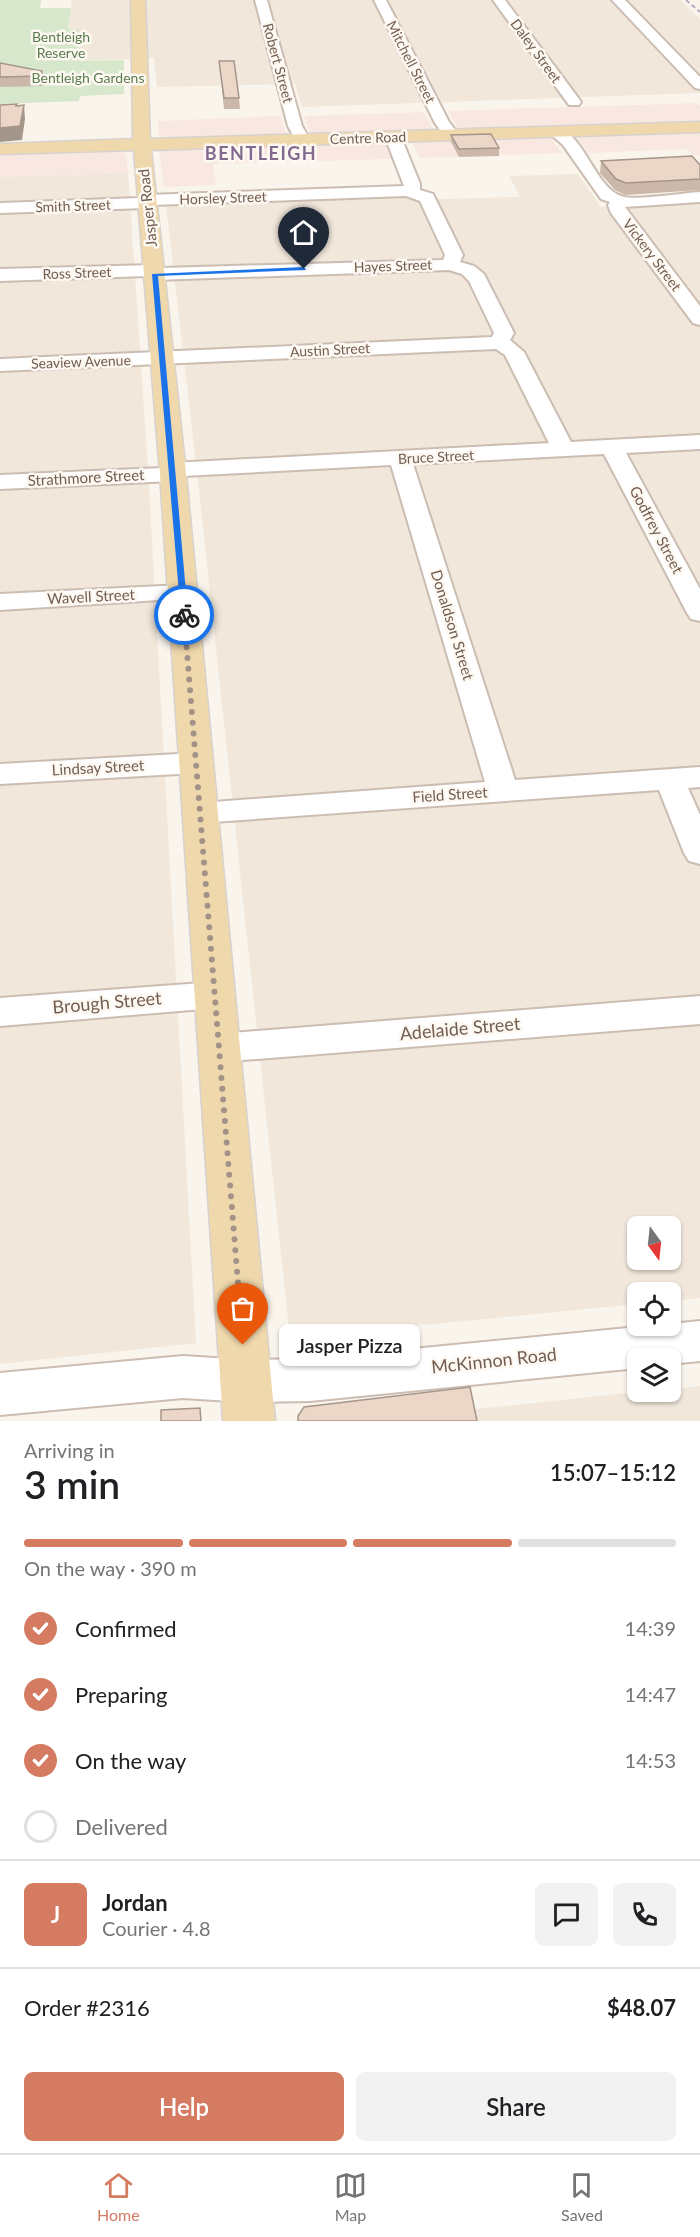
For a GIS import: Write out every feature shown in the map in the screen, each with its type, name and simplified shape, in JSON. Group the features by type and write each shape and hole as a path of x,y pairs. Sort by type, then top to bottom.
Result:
{"main road":[{"name":"Jasper Road","path":"138,0 146,202 155,272 172,472 247,1401"},
{"name":"Centre Road","path":"0,148 142,144 298,135 393,137 446,131 563,135 700,127"}],"street":[{"name":"Robert Street","path":"261,0 298,135"},
{"name":"Mitchell Street","path":"380,0 446,131"},
{"name":"Daley Street","path":"499,0 574,102"},
{"path":"618,0 700,84"},
{"name":"Vickery Street","path":"563,135 607,195 623,202"},
{"path":"393,137 412,184 408,191 427,198 454,255 450,265 468,270 477,278 504,333 498,344 513,350 563,449"},
{"name":"Horsley Street","path":"146,202 408,191"},
{"path":"623,202 700,197"},
{"name":"Smith Street","path":"0,208 146,202"},
{"name":"Vickery Street","path":"623,202 616,205 617,209 700,319"},
{"name":"Hayes Street","path":"155,272 450,265"},
{"name":"Ross Street","path":"0,275 155,272"},
{"name":"Austin Street","path":"162,358 498,344"},
{"name":"Seaview Avenue","path":"0,365 162,358"},
{"name":"Bruce Street","path":"172,472 700,442"},
{"name":"Godfrey Street","path":"612,447 700,613"},
{"name":"Donaldson Street","path":"400,459 503,791"},
{"name":"Strathmore Street","path":"0,482 172,472"},
{"name":"Wavell Street","path":"0,602 182,593"},
{"name":"Lindsay Street","path":"0,774 196,763"},
{"name":"Field Street","path":"200,813 700,777"},
{"path":"670,780 700,852"},
{"name":"Brough Street","path":"0,1012 215,994"},
{"name":"Adelaide Street","path":"219,1048 700,1010"},
{"name":"McKinnon Road","path":"0,1394 183,1377 247,1401 310,1380 700,1341"}],"shaded area":[{"path":"72,0 680,0 700,19 700,93 302,107 295,84 157,87 154,58 78,61 68,30"},
{"path":"697,103 700,106 700,122 592,126 462,129 457,128 448,111"},
{"path":"424,112 433,129 314,134 310,133 304,116"},
{"path":"281,116 286,134 282,135 159,137 158,121"},
{"path":"700,132 700,155 693,155 687,149 588,153 576,136"},
{"path":"550,137 562,153 420,158 412,142"},
{"path":"387,142 394,159 213,164 216,185 164,187 159,151"},
{"path":"119,151 126,154 128,173 0,177 0,154"},
{"path":"128,173 148,468 196,1343 0,1364 0,177"},
{"path":"578,174 601,207 700,204 700,1298 681,1300 681,1282 627,1282 627,1305 290,1338 166,205 414,197 441,199 520,197 509,176"},
{"path":"700,1386 700,1421 365,1421 627,1393 627,1402 681,1402 681,1388"}],"green space":[{"path":"0,0 41,0 40,8 71,8 68,29 79,29 78,61 124,60 124,94 80,96 79,101 0,104"}],"building":[{"path":"219,61 234,61 239,98 224,98"},
{"path":"0,63 42,71 42,76 0,77"},
{"path":"17,104 16,106 24,105 20,126 0,128 0,105"},
{"path":"491,134 499,148 459,149 451,135"},
{"path":"692,156 700,165 700,179 626,183 616,179 601,161"},
{"path":"470,1387 477,1421 298,1421 298,1416 304,1407"},
{"path":"200,1408 201,1421 161,1421 161,1410"}],"railway":[{"path":"686,0 700,12"}],"way so far":[{"path":"184,615 243,1345"}],"place":[{"name":"Jasper Pizza","path":"243,1345"}],"district":[{"name":"BENTLEIGH","path":"261,154"}],"route":[{"path":"184,615 155,274 304,269"}],"park label":[{"name":"Bentleigh Reserve","path":"61,46"},
{"name":"Bentleigh Gardens","path":"88,78"}]}
